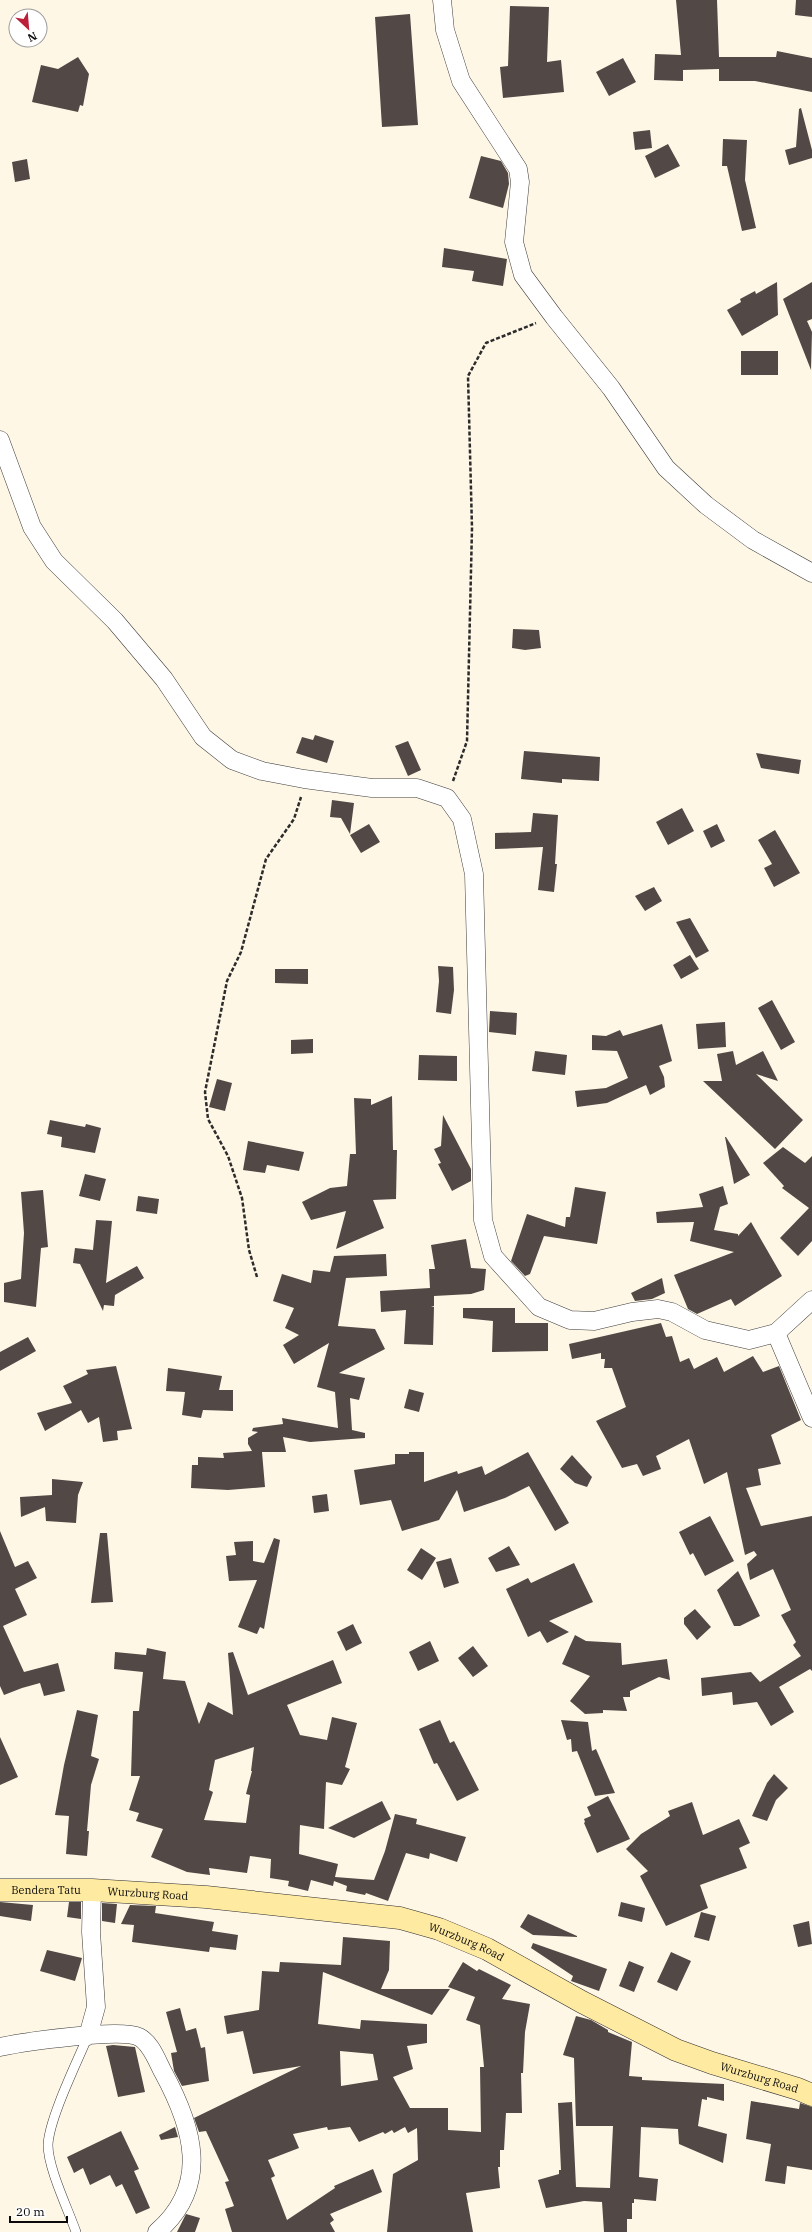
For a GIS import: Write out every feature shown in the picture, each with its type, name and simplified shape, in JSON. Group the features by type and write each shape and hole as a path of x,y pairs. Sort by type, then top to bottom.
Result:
{"main road":[{"name":"Bendera Tatu","path":"0,1890 92,1890"},
{"name":"Wurzburg Road","path":"92,1890 206,1897 400,1918 439,1929 487,1949 582,2002 676,2050 712,2063 798,2088 812,2095"}],"street":[{"path":"442,0 445,30 461,81 518,169 520,182 514,242 523,275 554,317 611,388 666,468 706,505 753,540 812,573"},
{"path":"0,440 32,527 54,561 120,626 164,679 204,737 232,760 262,771 304,779 372,788 417,788 447,798 462,819 474,874 483,1220 492,1256 539,1307 570,1320 594,1321 632,1312 658,1309 672,1312 705,1330 749,1340 776,1333 812,1300"},
{"path":"776,1333 812,1418"},
{"path":"88,2036 96,2007 91,1932 92,1890"},
{"path":"0,2047 88,2036 120,2034 139,2037 148,2044 179,2102 188,2132 194,2162 185,2196 173,2219 157,2232"}],"lane":[{"path":"76,2232 52,2165 48,2145 52,2125 88,2036"}],"path":[{"path":"447,798 468,741 472,528 468,376 486,343 554,317"},
{"path":"257,1277 249,1250 242,1198 228,1156 208,1119 205,1092 227,981 241,952 266,859 294,819 304,779"}],"building":[{"path":"676,0 717,0 719,57 776,57 777,51 812,58 812,92 755,81 719,81 719,69 683,70 683,81 654,80 655,54 681,55"},
{"path":"796,0 812,0 812,17 795,15"},
{"path":"510,6 549,7 547,62 561,60 564,92 503,98 500,67 508,66"},
{"path":"410,14 418,125 382,127 375,17"},
{"path":"78,57 89,74 83,106 80,105 78,112 32,102 41,65 58,69"},
{"path":"623,58 636,82 609,96 596,72"},
{"path":"801,108 812,150 812,158 789,165 785,150 796,147 799,109"},
{"path":"650,130 652,148 635,150 633,132"},
{"path":"723,139 747,140 745,180 756,228 742,231 727,166 722,166"},
{"path":"668,144 680,166 655,178 645,156"},
{"path":"481,156 501,161 508,173 509,184 503,208 469,198"},
{"path":"27,159 30,179 15,182 12,162"},
{"path":"444,248 507,259 503,286 472,281 474,271 442,267"},
{"path":"777,282 778,315 742,336 727,310 741,302 740,299 755,291 756,294"},
{"path":"812,282 812,319 807,321 812,332 811,370 783,299"},
{"path":"741,351 778,351 778,375 741,375"},
{"path":"513,629 539,630 541,648 525,650 512,648"},
{"path":"315,735 334,741 327,763 296,753 302,737 313,740"},
{"path":"408,741 421,770 408,776 395,746"},
{"path":"524,751 600,757 599,781 562,779 562,783 521,779"},
{"path":"756,753 801,760 799,774 761,768"},
{"path":"332,800 354,803 350,834 341,818 330,817"},
{"path":"682,808 694,831 668,845 656,822"},
{"path":"533,813 558,815 555,864 557,864 554,892 538,890 543,847 495,849 495,833 531,832"},
{"path":"369,824 380,842 361,853 350,835"},
{"path":"717,824 725,841 711,848 703,831"},
{"path":"775,830 800,873 774,887 764,868 772,864 758,840"},
{"path":"654,887 662,901 645,911 635,896"},
{"path":"690,918 709,951 696,958 676,922"},
{"path":"690,955 699,969 681,979 673,965"},
{"path":"438,966 453,967 454,990 451,1014 436,1012 439,981"},
{"path":"275,969 308,969 308,984 275,983"},
{"path":"772,1000 795,1042 781,1050 758,1008"},
{"path":"490,1011 517,1013 516,1035 489,1032"},
{"path":"725,1022 726,1047 698,1049 696,1024"},
{"path":"662,1024 672,1061 659,1066 664,1077 665,1087 650,1095 646,1085 607,1103 577,1107 575,1091 606,1088 628,1078 617,1051 592,1050 592,1035 606,1036 620,1030 623,1036"},
{"path":"313,1039 313,1053 291,1054 291,1040"},
{"path":"535,1051 567,1055 565,1075 532,1071"},
{"path":"733,1051 736,1065 763,1051 778,1081 756,1074 803,1120 775,1149 703,1081 722,1081 717,1054"},
{"path":"419,1055 457,1056 457,1081 418,1080"},
{"path":"217,1079 232,1083 225,1111 209,1107"},
{"path":"392,1096 393,1150 397,1150 396,1199 373,1200 384,1228 336,1249 346,1211 311,1220 302,1202 330,1188 347,1186 350,1154 356,1154 354,1098 371,1099 371,1105"},
{"path":"443,1115 471,1169 471,1181 452,1191 438,1164 441,1163 434,1149 441,1146"},
{"path":"50,1120 85,1127 86,1124 101,1128 95,1153 61,1147 62,1137 47,1134"},
{"path":"725,1137 750,1175 734,1184"},
{"path":"248,1141 304,1152 299,1171 267,1165 265,1173 243,1170"},
{"path":"783,1147 805,1163 812,1156 812,1241 798,1256 780,1238 809,1208 782,1188 784,1186 763,1163"},
{"path":"85,1174 106,1179 100,1201 79,1196"},
{"path":"723,1186 728,1204 720,1207 714,1230 738,1234 738,1236 751,1222 782,1276 735,1306 731,1299 697,1314 688,1309 674,1275 734,1252 690,1241 694,1222 657,1223 656,1212 703,1207 699,1194"},
{"path":"575,1187 606,1192 597,1244 544,1236 530,1274 525,1276 511,1261 527,1214 565,1227 566,1217 570,1217"},
{"path":"43,1190 48,1247 41,1248 36,1307 4,1302 4,1283 21,1279 24,1233 21,1192"},
{"path":"138,1196 159,1199 157,1214 136,1211"},
{"path":"96,1220 112,1221 106,1283 137,1266 144,1278 115,1295 114,1306 104,1305 103,1311 80,1264 73,1263 75,1248 93,1250"},
{"path":"466,1239 471,1268 486,1269 484,1290 471,1294 434,1296 434,1306 431,1307 434,1307 433,1345 404,1344 406,1310 381,1312 380,1291 430,1288 429,1269 435,1269 431,1245"},
{"path":"386,1254 387,1276 346,1278 338,1326 375,1329 385,1349 339,1373 365,1378 359,1400 350,1398 352,1430 365,1433 365,1438 310,1442 283,1437 286,1452 262,1452 265,1487 228,1490 191,1488 192,1465 198,1465 198,1457 224,1458 223,1453 252,1451 248,1444 248,1438 258,1432 252,1431 253,1428 283,1424 282,1418 338,1428 335,1392 317,1387 329,1343 294,1364 283,1345 299,1335 285,1328 294,1308 273,1301 282,1274 311,1283 313,1270 330,1272 334,1256"},
{"path":"662,1278 665,1293 652,1299 635,1301 631,1293"},
{"path":"463,1308 515,1308 515,1323 548,1323 548,1351 492,1352 493,1321 463,1318"},
{"path":"661,1323 666,1337 672,1336 680,1362 689,1358 694,1369 717,1357 724,1372 753,1356 763,1372 779,1366 801,1420 771,1435 781,1464 758,1469 761,1485 746,1488 761,1526 812,1516 812,1671 810,1669 779,1687 794,1712 771,1726 757,1702 733,1705 732,1692 702,1696 701,1678 751,1672 760,1682 801,1656 793,1645 796,1642 781,1615 791,1610 773,1569 750,1580 747,1564 757,1555 754,1551 745,1555 727,1472 704,1484 689,1439 656,1456 661,1469 643,1476 637,1464 622,1468 596,1421 626,1407 612,1368 604,1368 605,1359 601,1359 601,1353 572,1359 569,1344"},
{"path":"28,1337 36,1351 0,1371 0,1352"},
{"path":"116,1366 132,1429 117,1431 118,1440 103,1442 99,1417 88,1423 81,1410 45,1431 37,1413 72,1403 63,1386 88,1374 86,1370"},
{"path":"168,1368 222,1376 219,1390 233,1390 233,1411 203,1410 201,1418 182,1415 185,1392 166,1391"},
{"path":"409,1389 424,1393 419,1412 404,1408"},
{"path":"409,1452 424,1452 424,1482 457,1471 458,1474 482,1466 485,1475 528,1452 569,1523 555,1531 529,1486 505,1498 464,1512 457,1490 439,1520 402,1531 391,1500 360,1505 354,1470 395,1464 395,1454 409,1454"},
{"path":"572,1455 592,1477 587,1487 575,1483 560,1469"},
{"path":"52,1479 83,1482 78,1495 76,1523 46,1521 45,1507 21,1517 20,1497 52,1495"},
{"path":"327,1494 329,1511 314,1513 312,1496"},
{"path":"710,1516 734,1561 705,1576 693,1553 690,1555 679,1532"},
{"path":"0,1531 15,1567 28,1561 37,1578 15,1589 27,1615 3,1626 24,1672 58,1663 65,1691 44,1696 40,1683 4,1695 0,1686"},
{"path":"100,1533 107,1533 113,1602 91,1603"},
{"path":"274,1538 280,1540 264,1629 260,1627 257,1634 238,1627 257,1580 229,1581 226,1556 236,1555 234,1542 253,1541 253,1561 264,1563"},
{"path":"509,1546 520,1565 496,1572 488,1558"},
{"path":"421,1548 436,1558 422,1580 407,1570"},
{"path":"451,1558 459,1583 444,1588 436,1562"},
{"path":"574,1563 593,1602 549,1621 569,1632 547,1643 540,1631 528,1637 506,1589 528,1578 531,1583"},
{"path":"738,1571 760,1616 740,1626 734,1626 717,1590"},
{"path":"695,1609 711,1627 697,1640 684,1624 684,1618"},
{"path":"353,1624 362,1643 346,1651 337,1632"},
{"path":"575,1635 586,1641 621,1643 622,1665 667,1659 670,1680 659,1677 630,1691 630,1697 623,1697 627,1711 603,1710 603,1713 585,1714 570,1701 590,1676 562,1664"},
{"path":"430,1641 439,1661 418,1671 409,1652"},
{"path":"473,1646 488,1666 473,1677 458,1658"},
{"path":"147,1648 166,1652 163,1679 185,1681 199,1724 208,1702 233,1715 228,1653 233,1652 248,1695 333,1660 342,1683 287,1705 300,1735 327,1740 332,1717 357,1723 345,1767 350,1769 342,1785 326,1782 324,1829 300,1825 299,1854 338,1864 335,1877 374,1880 385,1851 395,1814 417,1819 416,1824 466,1837 457,1862 430,1853 429,1859 406,1853 388,1901 366,1893 365,1895 346,1891 347,1886 334,1881 333,1886 311,1880 308,1891 288,1886 289,1881 270,1878 271,1859 250,1856 247,1873 209,1868 210,1875 187,1872 151,1857 163,1829 136,1821 139,1813 129,1810 140,1776 131,1776 133,1711 139,1711 143,1672 114,1669 115,1652 146,1655","holes":["254,1747 246,1794 250,1795 246,1823 204,1820 213,1792 209,1790 215,1760"]},
{"path":"77,1710 98,1715 91,1756 99,1759 91,1785 87,1831 89,1831 87,1856 66,1854 69,1816 55,1815 64,1765"},
{"path":"440,1720 450,1743 454,1741 479,1790 457,1801 437,1763 434,1764 419,1729"},
{"path":"561,1720 588,1722 592,1751 596,1749 615,1793 595,1796 577,1751 572,1752 571,1739 567,1740"},
{"path":"0,1737 18,1777 0,1785"},
{"path":"774,1774 788,1788 776,1800 767,1821 752,1816 767,1783"},
{"path":"608,1796 630,1839 597,1853 584,1823 584,1819 591,1816 587,1807"},
{"path":"382,1801 391,1819 354,1838 328,1828"},
{"path":"692,1802 703,1835 739,1819 750,1843 739,1848 747,1868 700,1885 708,1908 666,1926 640,1876 648,1871 626,1849 641,1834 670,1816 668,1811"},
{"path":"0,1902 33,1905 31,1921 0,1916"},
{"path":"69,1902 81,1902 81,1919 67,1917"},
{"path":"621,1902 645,1908 642,1922 618,1916"},
{"path":"102,1903 117,1904 115,1923 102,1921"},
{"path":"130,1905 156,1906 155,1913 214,1922 212,1931 238,1935 236,1950 210,1947 209,1952 132,1942 134,1925 121,1924"},
{"path":"701,1912 716,1916 709,1941 694,1937"},
{"path":"528,1914 577,1937 533,1935 520,1927"},
{"path":"809,1921 812,1944 798,1947 793,1925"},
{"path":"343,1937 390,1941 389,1970 381,1989 450,1989 432,2015 323,1972 318,2024 360,2029 361,2020 427,2024 427,2043 407,2046 413,2069 393,2077 410,2108 448,2108 448,2130 481,2132 480,2067 484,2067 480,2025 466,2020 475,1997 448,1987 463,1962 477,1971 479,1969 511,1985 502,1999 530,2004 525,2032 523,2073 521,2073 522,2113 506,2113 504,2150 500,2150 500,2167 498,2167 500,2188 466,2193 473,2232 387,2232 393,2174 418,2160 417,2128 408,2133 405,2127 394,2133 392,2130 385,2134 383,2132 359,2142 350,2127 328,2130 327,2127 293,2134 299,2148 268,2160 275,2176 271,2178 287,2220 335,2188 334,2186 373,2169 382,2192 330,2214 334,2220 330,2223 335,2232 232,2232 225,2209 234,2206 225,2182 229,2181 206,2131 199,2132 194,2118 301,2066 253,2074 243,2031 227,2034 224,2016 259,2010 262,1971 279,1972 280,1962 341,1965","holes":["340,2051 373,2054 378,2080 341,2086"]},
{"path":"533,1943 607,1969 599,1991 571,1981 573,1976 531,1948"},
{"path":"47,1950 82,1958 75,1981 40,1971"},
{"path":"671,1952 691,1961 677,1991 657,1982"},
{"path":"629,1961 644,1967 634,1992 619,1986"},
{"path":"180,2008 186,2031 196,2028 201,2048 205,2047 209,2081 182,2086 174,2071 171,2053 177,2052 166,2012"},
{"path":"576,2016 591,2020 608,2030 608,2032 632,2042 629,2076 642,2077 642,2080 724,2084 724,2101 707,2097 707,2100 702,2099 698,2126 727,2134 723,2163 679,2144 678,2129 641,2127 639,2177 658,2179 656,2201 634,2199 634,2203 632,2203 632,2219 627,2219 627,2232 604,2232 602,2202 584,2201 546,2208 538,2180 559,2174 559,2170 561,2170 558,2103 572,2102 576,2187 610,2188 613,2126 576,2126 574,2058 563,2055"},
{"path":"113,2045 135,2047 145,2092 118,2097 106,2046"},
{"path":"751,2101 799,2109 800,2103 812,2107 812,2170 787,2166 785,2184 765,2181 771,2144 746,2139"},
{"path":"175,2127 178,2137 161,2140 159,2135"},
{"path":"121,2131 139,2169 134,2171 150,2208 136,2214 122,2184 116,2187 110,2175 90,2185 83,2168 74,2173 67,2157"},
{"path":"186,2214 200,2218 195,2232 177,2232"}]}
